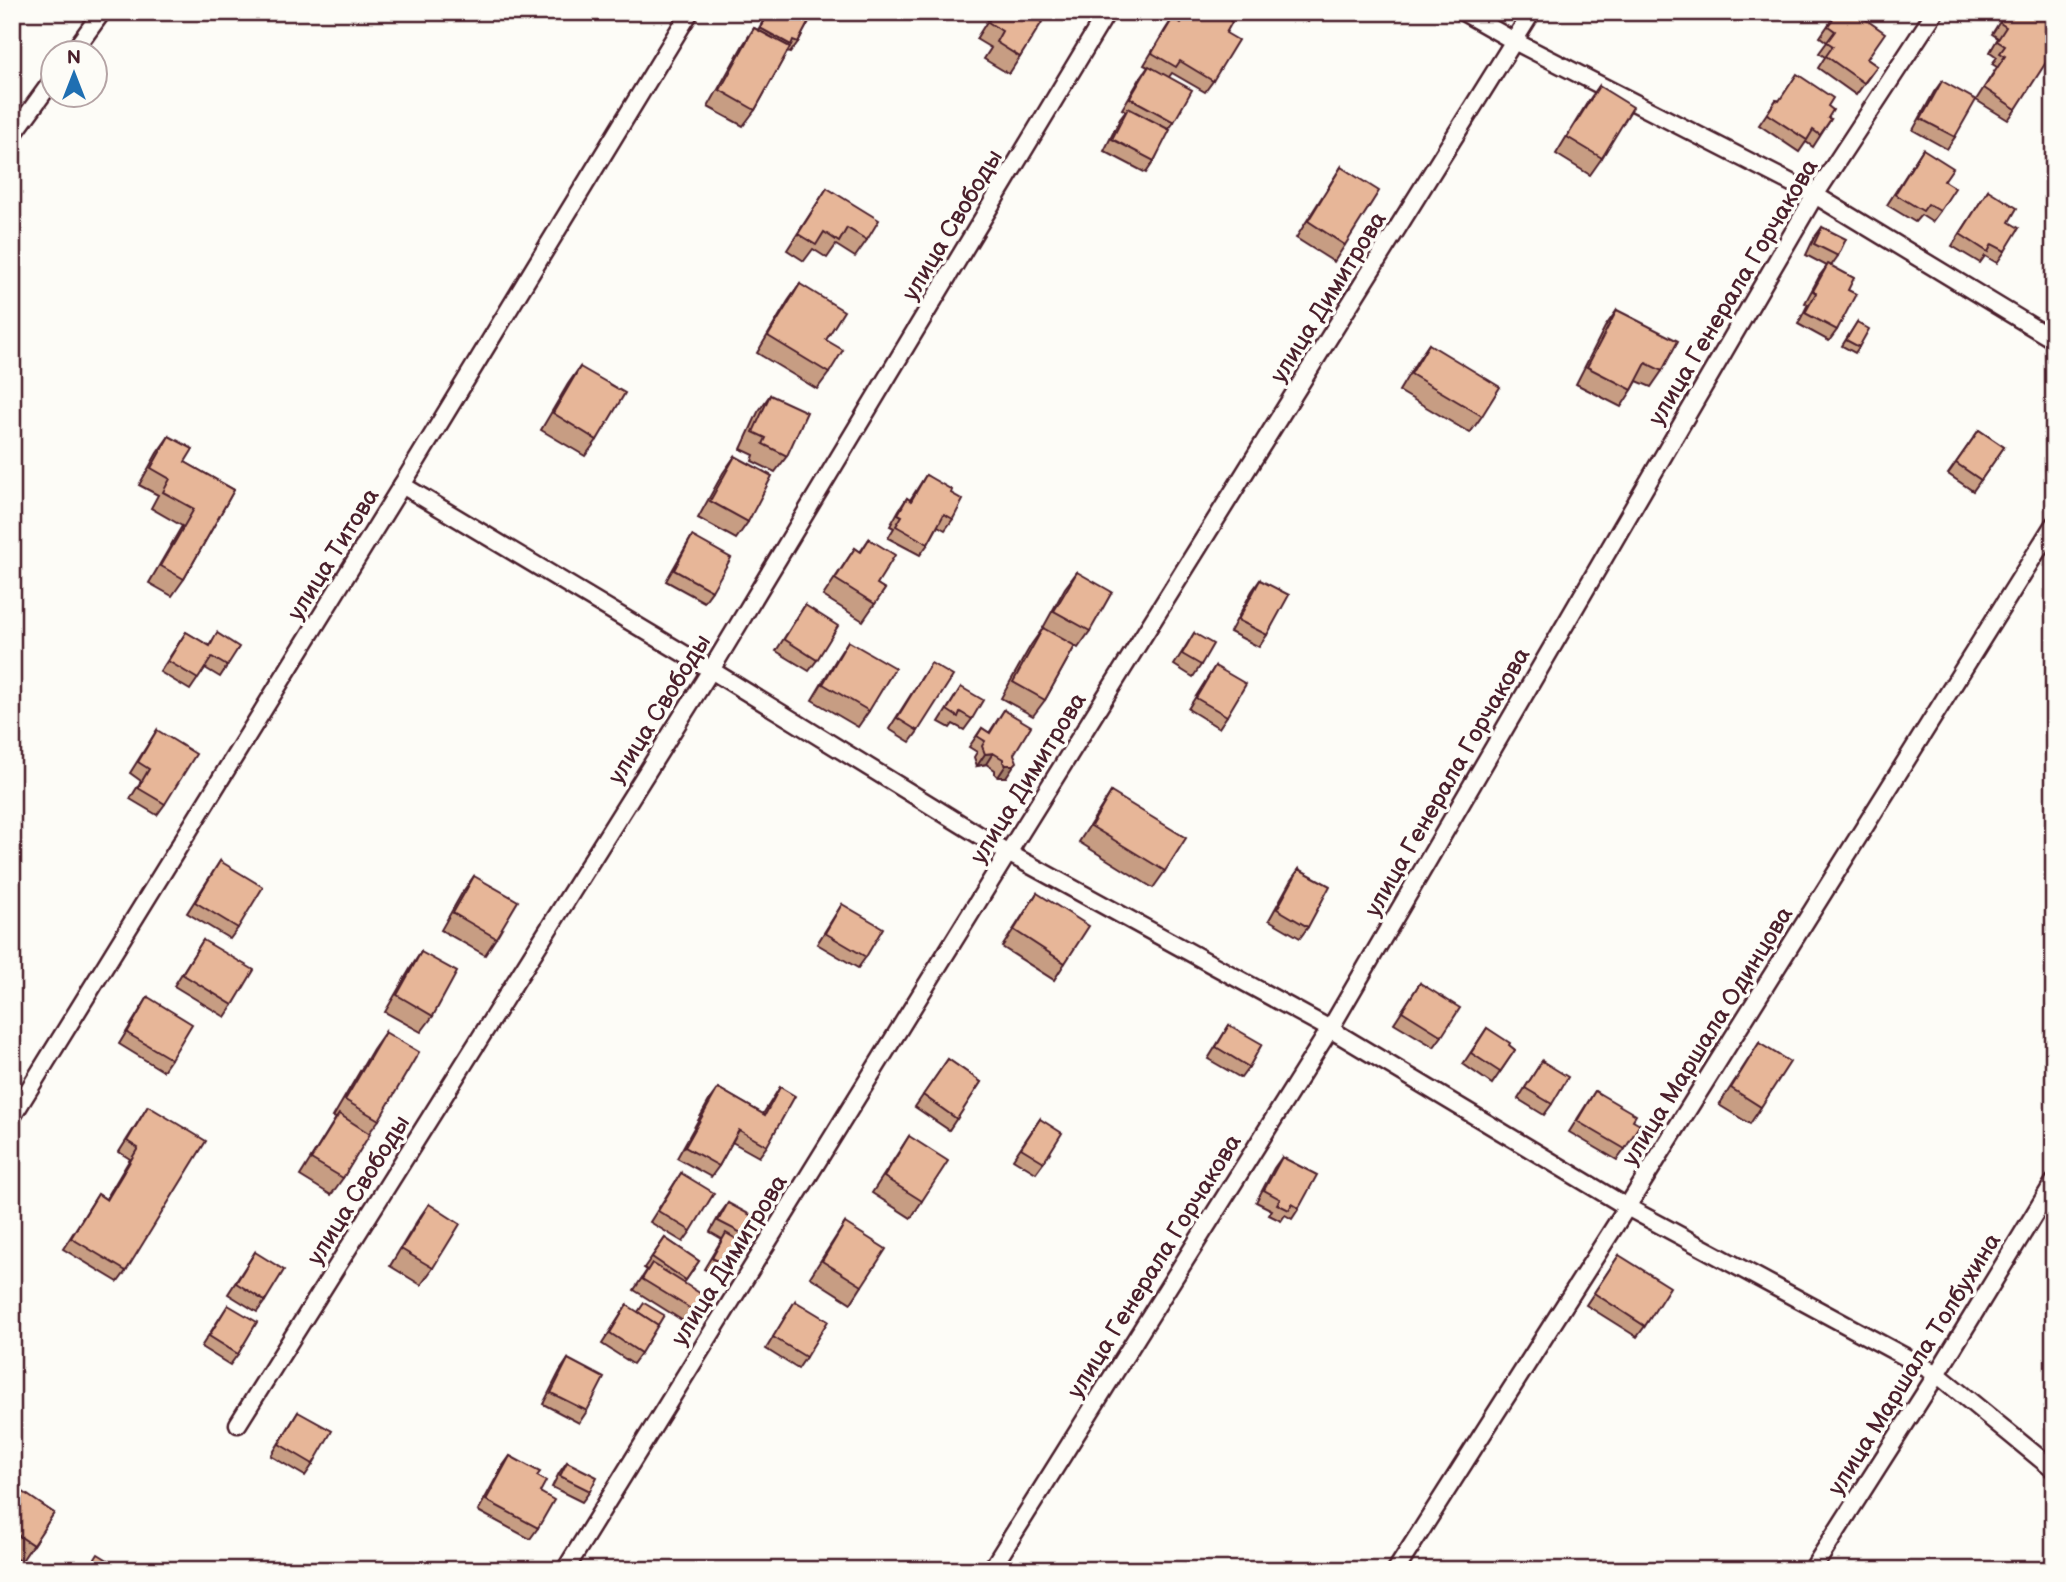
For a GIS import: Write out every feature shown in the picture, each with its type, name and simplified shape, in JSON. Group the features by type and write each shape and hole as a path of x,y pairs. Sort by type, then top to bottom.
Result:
{"street":[{"path":"83,38 102,12"},
{"name":"улица Титова","path":"12,1117 690,12"},
{"name":"улица Свободы","path":"238,1424 711,670 1107,12"},
{"path":"1464,12 1514,41 1815,195 2054,340"},
{"name":"улица Димитрова","path":"565,1570 1532,12"},
{"name":"улица Генерала Горчакова","path":"991,1570 1330,1029 1815,195 1935,12"},
{"path":"12,136 38,100"},
{"path":"402,485 711,670 1008,853 1330,1029 1627,1207 1937,1374 2054,1471"},
{"name":"улица Маршала Одинцова","path":"1396,1570 1627,1207 2054,524"},
{"name":"улица Маршала Толбухина","path":"1812,1570 1937,1374 2054,1182"}],"building":[{"path":"769,12 814,12 798,42 793,40 791,45 760,28"},
{"path":"994,12 1040,12 1037,19 1042,22 1020,57 996,42 1002,31 988,22"},
{"path":"1188,12 1216,12 1232,22 1226,33 1238,40 1213,81 1180,61 1176,67 1152,53 1173,18 1181,23"},
{"path":"1837,12 1855,12 1885,33 1867,59 1877,66 1864,83 1826,56 1833,46 1827,42 1835,31 1828,26"},
{"path":"2007,12 2054,12 2054,50 2016,109 1984,88 2005,56 2000,53 2005,46 1997,41 2006,27 2000,23"},
{"path":"754,28 790,47 755,110 720,90"},
{"path":"1149,66 1192,90 1174,122 1130,98"},
{"path":"1797,74 1833,98 1828,106 1833,110 1828,118 1831,119 1820,135 1813,130 1807,140 1767,114"},
{"path":"1942,81 1976,100 1955,137 1921,119"},
{"path":"1599,86 1633,107 1602,158 1567,137"},
{"path":"1128,108 1170,130 1154,161 1112,139"},
{"path":"1923,149 1953,168 1944,181 1955,188 1940,211 1928,204 1923,211 1895,194"},
{"path":"1341,167 1379,191 1345,245 1308,221"},
{"path":"827,188 879,220 867,240 847,228 839,242 824,232 816,245 798,234"},
{"path":"1988,190 2017,208 2009,222 2019,228 2005,251 1992,244 1988,252 1960,234"},
{"path":"1822,227 1846,239 1838,256 1814,244"},
{"path":"1828,264 1854,278 1848,290 1856,294 1837,330 1805,313 1816,293 1813,291"},
{"path":"800,284 844,311 826,340 843,350 829,373 768,336"},
{"path":"1617,310 1678,341 1662,371 1646,363 1632,390 1587,367"},
{"path":"1857,322 1869,329 1859,347 1846,340"},
{"path":"1429,344 1500,387 1482,416 1411,374"},
{"path":"580,367 625,393 597,440 553,413"},
{"path":"770,395 807,412 787,456 763,444 766,438 753,432"},
{"path":"1979,430 2004,447 1981,480 1956,463"},
{"path":"169,436 193,449 185,462 234,490 184,579 161,566 194,509 163,492 170,479 151,468"},
{"path":"735,456 772,476 748,522 710,501"},
{"path":"926,475 952,490 951,493 963,500 953,519 944,514 928,544 896,526 902,516 898,514 907,498 911,501"},
{"path":"692,536 731,558 712,591 674,570"},
{"path":"869,539 895,555 877,584 885,589 875,604 835,579 855,548 861,552"},
{"path":"1077,572 1112,592 1090,631 1054,611"},
{"path":"1260,580 1289,595 1267,635 1238,620"},
{"path":"805,605 838,626 817,660 784,639"},
{"path":"1043,628 1075,646 1045,700 1013,682"},
{"path":"186,632 210,646 217,633 239,647 227,666 212,657 198,679 168,661"},
{"path":"1194,633 1213,644 1201,665 1182,654"},
{"path":"848,641 895,668 869,711 823,684"},
{"path":"931,663 953,676 918,731 897,718"},
{"path":"1215,666 1246,684 1227,716 1196,698"},
{"path":"961,687 983,700 972,719 960,712 958,717 947,710"},
{"path":"1004,710 1031,726 1014,754 1017,762 1014,765 1006,765 1003,759 993,753 985,754 982,746 985,741 977,736 982,728 990,733"},
{"path":"157,730 196,754 165,804 138,788 149,769 138,762"},
{"path":"1111,792 1186,838 1165,871 1091,826"},
{"path":"220,861 263,887 238,928 195,902"},
{"path":"1299,869 1330,886 1308,927 1277,909"},
{"path":"474,876 518,901 496,938 453,913"},
{"path":"1037,893 1089,926 1065,963 1014,930"},
{"path":"842,904 883,928 866,957 825,933"},
{"path":"203,940 254,970 233,1005 182,974"},
{"path":"421,952 457,972 433,1016 397,995"},
{"path":"1420,983 1460,1008 1442,1036 1402,1011"},
{"path":"148,997 192,1024 171,1059 127,1033"},
{"path":"1229,1025 1262,1044 1249,1067 1216,1047"},
{"path":"1487,1028 1510,1043 1515,1050 1500,1072 1471,1053"},
{"path":"385,1032 419,1052 379,1120 345,1100"},
{"path":"1759,1043 1790,1062 1761,1107 1731,1088"},
{"path":"948,1059 981,1082 957,1119 923,1095"},
{"path":"1542,1061 1568,1077 1552,1104 1525,1088"},
{"path":"780,1087 795,1096 767,1146 739,1130 719,1166 685,1147 718,1088 765,1115"},
{"path":"1595,1091 1636,1115 1633,1120 1640,1124 1625,1149 1577,1121"},
{"path":"148,1106 206,1141 126,1271 71,1238 98,1194 107,1200 138,1148 127,1141"},
{"path":"339,1114 370,1134 343,1178 311,1159"},
{"path":"1040,1119 1062,1133 1044,1162 1021,1148"},
{"path":"909,1136 948,1161 922,1201 884,1177"},
{"path":"1282,1157 1317,1175 1299,1208 1292,1204 1289,1210 1277,1204 1280,1199 1264,1190"},
{"path":"681,1173 714,1193 691,1231 658,1211"},
{"path":"728,1203 756,1218 747,1236 718,1221"},
{"path":"429,1204 460,1224 433,1268 401,1249"},
{"path":"845,1223 886,1249 862,1286 822,1261"},
{"path":"726,1233 743,1243 730,1267 712,1258"},
{"path":"665,1238 699,1261 686,1280 652,1257"},
{"path":"255,1252 284,1270 265,1301 236,1283"},
{"path":"1619,1255 1670,1287 1645,1326 1594,1293"},
{"path":"652,1263 706,1297 696,1312 642,1279"},
{"path":"795,1301 828,1321 806,1357 773,1337"},
{"path":"644,1303 664,1315 658,1325 638,1312"},
{"path":"228,1305 257,1322 238,1354 209,1336"},
{"path":"627,1305 658,1325 641,1353 610,1333"},
{"path":"568,1359 604,1378 587,1411 551,1393"},
{"path":"298,1412 332,1431 313,1464 279,1444"},
{"path":"510,1456 540,1472 537,1476 546,1481 540,1492 554,1500 538,1528 486,1500"},
{"path":"567,1462 597,1477 590,1491 560,1476"},
{"path":"13,1485 54,1513 33,1545 12,1531"},
{"path":"98,1554 119,1567 117,1570 88,1570"}]}
